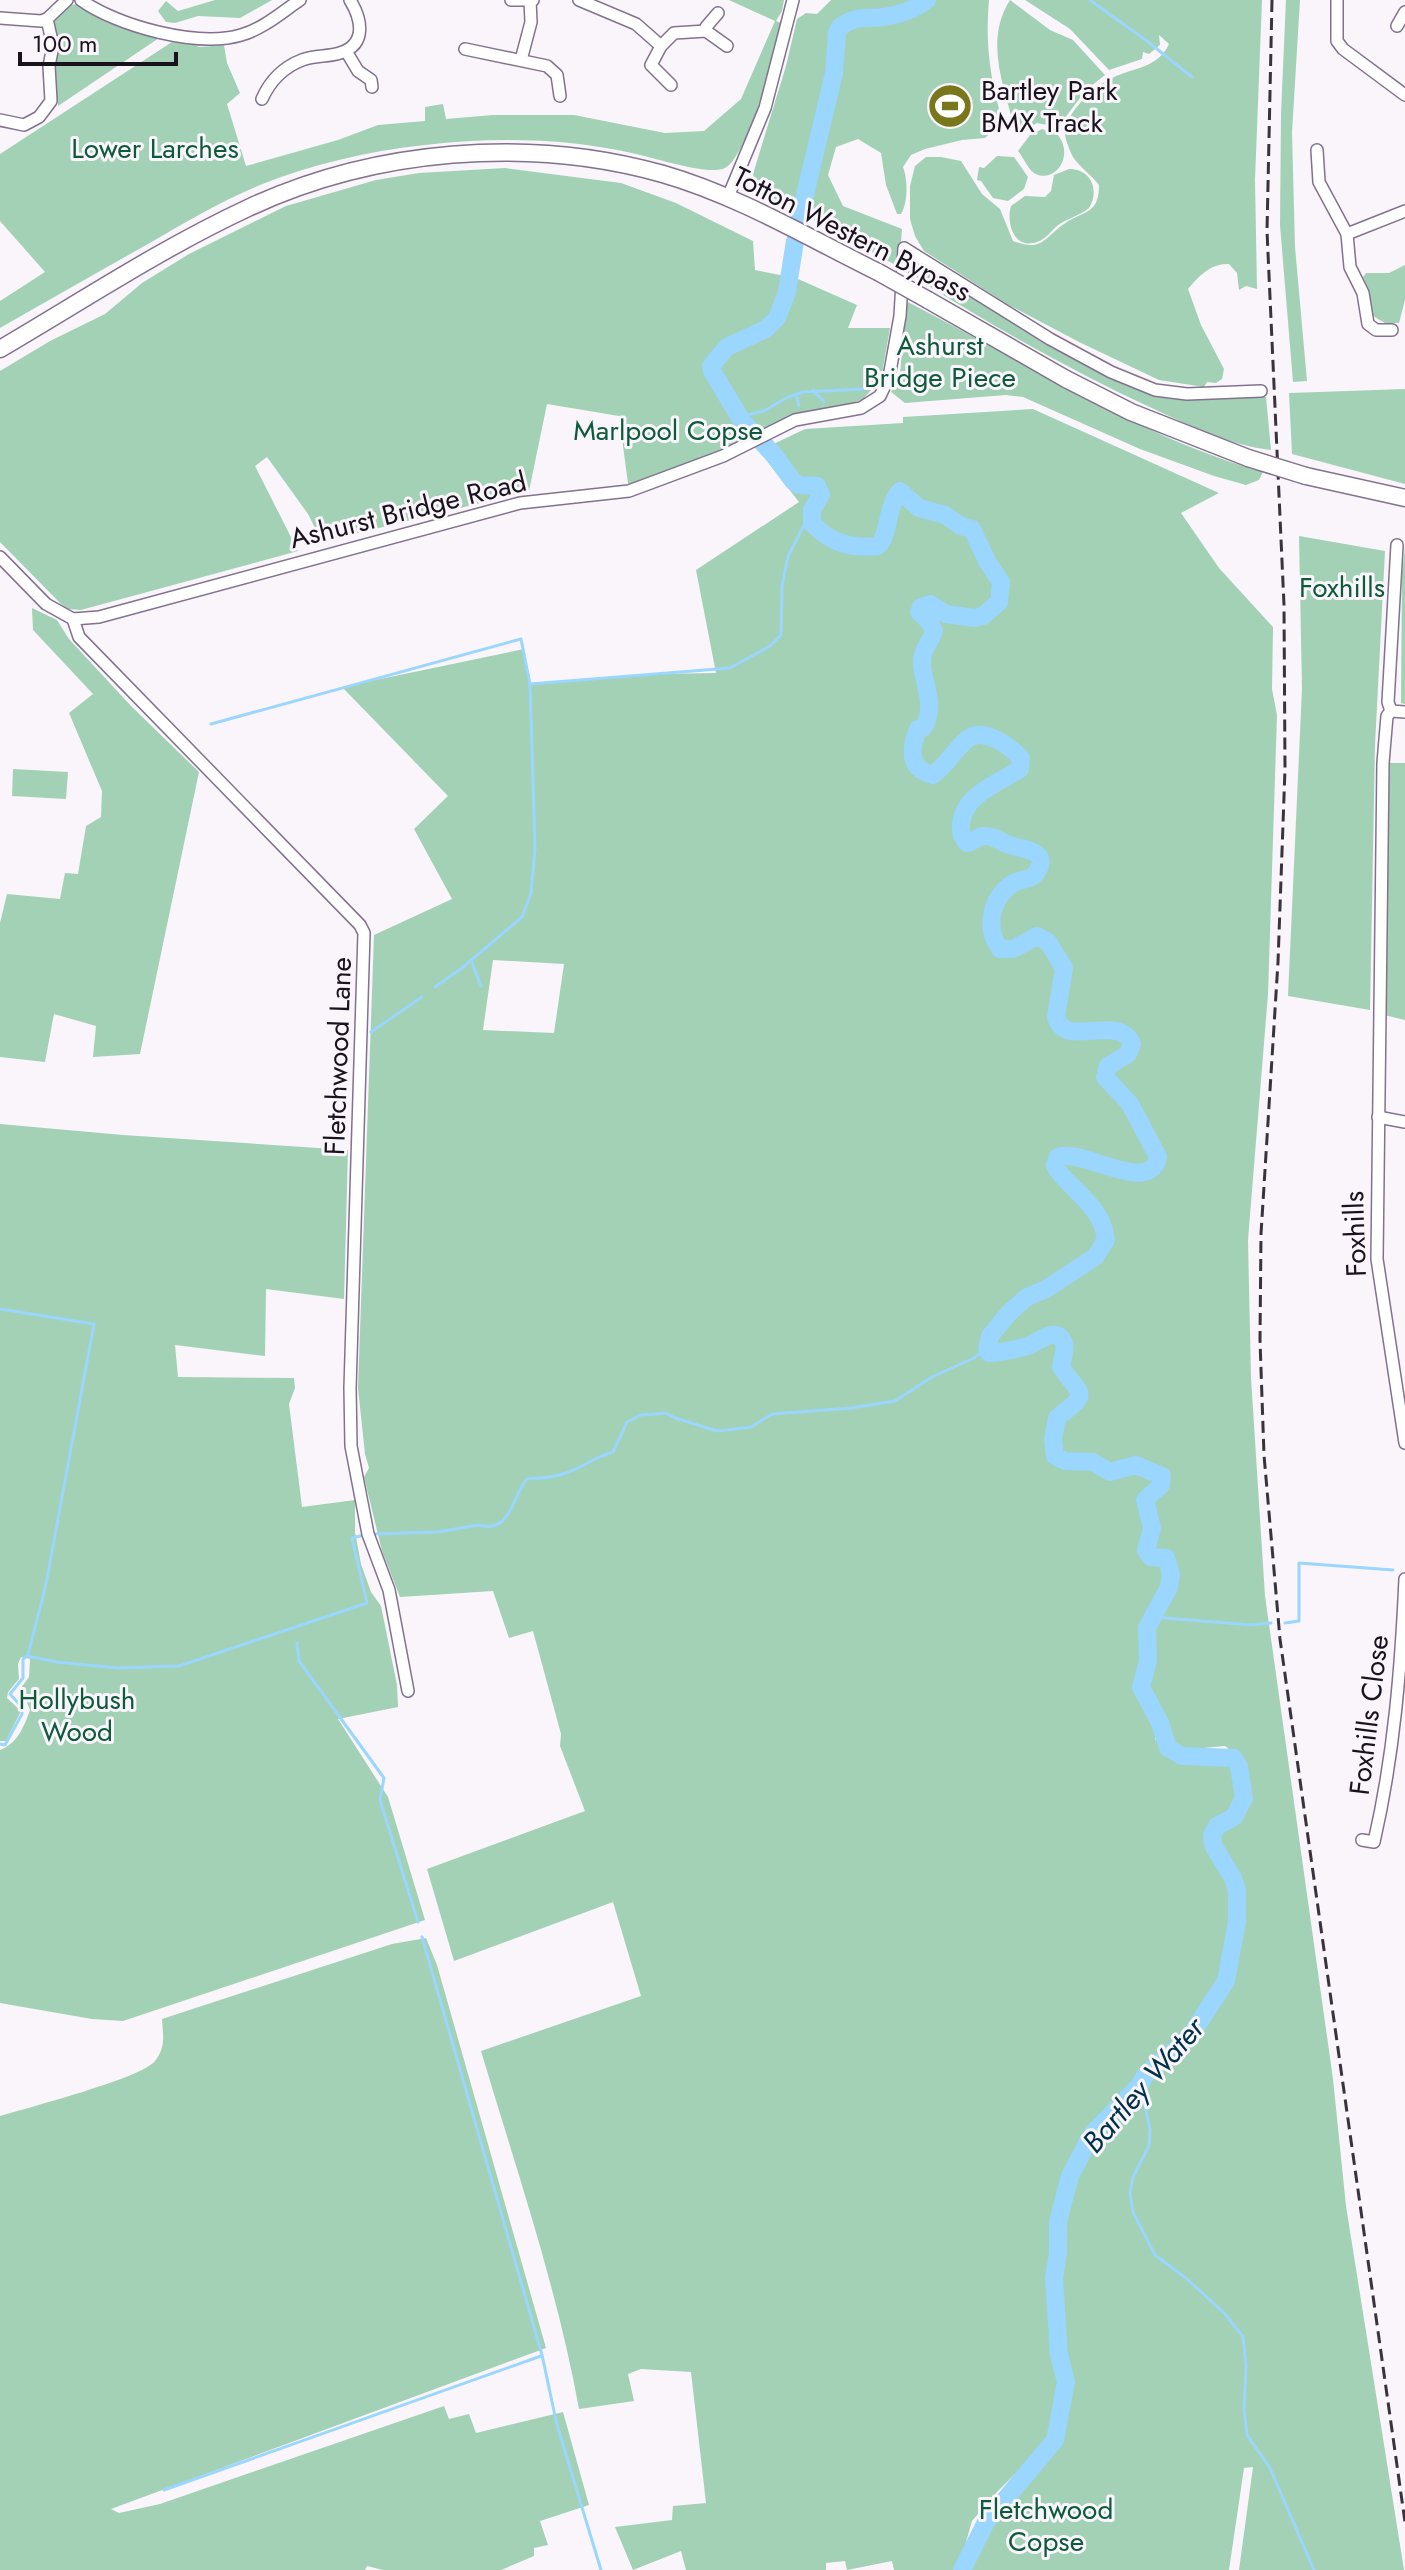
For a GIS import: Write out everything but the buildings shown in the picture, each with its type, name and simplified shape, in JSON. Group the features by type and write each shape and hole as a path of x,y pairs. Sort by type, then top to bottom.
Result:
{"main road":[{"name":"Totton Western Bypass","path":"0,349 187,238 250,207 316,181 383,164 455,154 525,154 594,159 663,174 728,197 777,219 1131,412 1248,458 1306,476 1405,498"}],"street":[{"path":"0,18 41,21 67,0"},
{"path":"81,0 115,19 171,34 219,38 249,33 300,0"},
{"path":"262,99 271,82 293,64 346,51 355,43 360,17 350,0"},
{"path":"511,0 532,0 531,22 521,60"},
{"path":"579,0 641,27 661,46"},
{"path":"611,14 617,0"},
{"path":"728,197 765,108 793,0"},
{"path":"1337,0 1337,41 1343,49 1405,95"},
{"path":"1397,26 1405,12"},
{"path":"706,31 718,13"},
{"path":"0,120 24,125 48,108 51,101 49,58 53,46 47,19"},
{"path":"671,85 651,65 661,46 674,33 706,31 727,46"},
{"path":"465,49 552,68 557,75 560,96"},
{"path":"346,51 358,71 371,80 372,87"},
{"path":"1317,150 1319,182 1347,234 1350,267 1363,293 1369,325 1376,330 1392,330"},
{"path":"1347,234 1405,211"},
{"name":"Ashurst Bridge Road","path":"73,619 99,617 520,503 629,491 681,474 795,420 861,408 880,396 889,377 896,347 904,248 1050,339 1111,372 1155,390 1187,394 1261,391"},
{"name":"Foxhills","path":"1397,545 1388,702 1391,711 1387,716 1383,763 1377,1259 1405,1443"},
{"path":"0,557 46,604 73,619"},
{"name":"Fletchwood Lane","path":"73,619 79,637 360,925 364,933 351,1446 368,1534 389,1590 408,1691"},
{"path":"1391,711 1405,712"},
{"path":"1378,1117 1405,1122"},
{"name":"Foxhills Close","path":"1362,1840 1374,1842 1390,1765 1401,1662 1405,1579"}],"green space":[{"path":"215,0 272,0 240,18 198,16 175,23 166,22 158,11 166,1 178,11"},
{"name":"Lower Larches","path":"729,0 784,0 776,21 784,24 743,144 725,168 707,170 610,149 531,140 451,142 362,155 300,171 231,198 0,328 0,301 45,272 0,221 0,154 172,42 186,41 199,47 224,45 227,63 240,93 227,104 246,166 338,140 378,125 425,121 425,107 443,104 446,119 493,115 574,115 665,133 704,131 741,99 775,21"},
{"path":"831,0 989,0 990,61 1003,122 985,138 962,140 911,155 903,167 906,191 901,214 897,214 886,185 881,153 858,139 836,147 828,175 843,206 902,229 899,267 757,189 753,174 797,19 806,13 817,14"},
{"path":"1010,0 1050,30 1073,40 1105,75 1086,90 1058,127 1037,123 1027,129 1015,130 997,48 1002,16"},
{"path":"1025,0 1262,0 1255,180 1257,289 1246,286 1239,290 1237,273 1229,264 1223,264 1201,275 1188,289 1201,325 1224,369 1222,379 1216,383 1207,382 1204,387 1159,380 1079,342 1007,304 924,251 915,236 910,219 910,186 915,166 926,157 961,161 982,194 1000,209 1013,241 1023,244 1042,242 1093,207 1099,185 1073,157 1065,135 1068,121 1084,99 1098,87 1112,78 1151,63 1169,44 1159,35 1160,45 1149,54 1143,52 1142,59 1109,70 1070,29"},
{"path":"1286,0 1300,0 1292,132 1295,247 1307,381 1293,382 1280,225"},
{"path":"78,4 102,19 162,36 58,106 53,58 54,19 70,5"},
{"path":"1042,129 1057,134 1064,151 1055,172 1042,176 1032,171 1018,151 1030,135"},
{"path":"997,156 1014,157 1028,177 1024,189 1008,201 993,198 977,180 979,167 984,168"},
{"name":"Marlpool Copse","path":"505,168 621,183 676,203 753,241 755,270 785,276 788,280 786,293 774,310 772,325 798,279 857,305 848,328 890,328 881,379 863,399 629,491 619,416 547,404 529,491 322,542 308,514 267,457 255,466 298,551 81,610 68,609 60,603 0,542 0,371 50,341 105,314 142,283 189,254 286,206 376,180 419,173","holes":["749,337 713,362 733,410 713,381 709,362 731,343"]},
{"path":"1069,169 1083,173 1091,182 1094,194 1089,208 1061,223 1040,241 1029,243 1017,239 1011,227 1011,206 1025,196 1045,197 1051,191 1054,175"},
{"path":"920,265 962,285 1155,394 1266,397 1271,450 1197,429 1067,366 924,283 912,274"},
{"path":"1405,265 1405,300 1399,323 1385,323 1373,316 1369,290 1363,277 1366,273 1389,273"},
{"name":"Ashurst Bridge Piece","path":"906,301 1125,418 1216,457 1263,472 1259,480 1246,485 1214,476 1140,449 1023,397 1006,395 905,403 891,392 900,375"},
{"path":"1405,389 1405,484 1292,454 1289,393"},
{"name":"Fletchwood Copse","path":"1033,409 1219,493 1181,513 1219,568 1273,627 1272,689 1277,715 1268,994 1248,1240 1251,1378 1265,1596 1333,2079 1346,2206 1404,2570 1239,2570 1253,2467 1244,2468 1229,2570 965,2570 986,2525 1055,2446 1070,2388 1062,2342 1057,2340 1055,2365 1063,2388 1059,2409 1043,2446 972,2521 958,2570 894,2570 892,2561 847,2570 845,2561 826,2563 826,2570 686,2570 681,2551 633,2570 615,2527 672,2520 673,2506 706,2503 691,2372 641,2369 628,2374 634,2401 579,2409 548,2273 481,2051 641,1996 613,1902 454,1961 427,1869 585,1811 560,1746 561,1734 533,1631 509,1638 493,1591 400,1597 382,1551 364,1477 369,1468 358,1388 374,935 452,899 414,829 448,796 342,687 524,649 531,684 656,674 716,673 696,570 799,502 759,451 805,429 903,423 903,417","holes":["493,960 564,964 554,1033 483,1030","1150,1616 1155,1619 1150,1628 1150,1668 1144,1687 1166,1724 1167,1736 1182,1750 1225,1746 1241,1761 1249,1779 1244,1808 1218,1834 1221,1849 1244,1897 1239,1941 1234,1939 1234,1889 1208,1838 1231,1816 1238,1804 1240,1788 1236,1770 1226,1759 1180,1759 1155,1739 1159,1724 1138,1691 1145,1664 1146,1622"]},
{"name":"Foxhills","path":"1299,536 1385,551 1375,745 1370,1010 1288,996 1302,689"},
{"path":"1405,547 1405,704 1401,703"},
{"path":"32,608 57,620 69,639 131,706 199,772 140,1054 93,1057 96,1026 54,1014 45,1062 0,1057 0,923 7,894 60,899 65,873 78,874 86,826 101,817 102,791 69,713 93,694 33,630"},
{"path":"1383,763 1405,763 1405,1020 1380,1014"},
{"path":"13,769 68,772 66,799 12,796"},
{"name":"Hollybush Wood","path":"0,1124 348,1150 344,1299 266,1289 265,1356 175,1345 178,1377 294,1378 295,1388 289,1404 302,1507 355,1500 355,1532 361,1564 371,1592 381,1606 397,1685 398,1707 338,1719 388,1797 425,1920 123,2021 92,2019 0,2003 0,1750 15,1739 30,1710 21,1688 29,1677 30,1659 21,1657 18,1664 19,1679 7,1698 21,1711 6,1741 0,1741"},
{"path":"426,1938 437,1965 546,2348 111,2509 119,2513 160,2504 444,2406 449,2419 469,2414 476,2433 563,2412 589,2505 540,2521 548,2545 534,2548 534,2556 501,2570 383,2570 367,2566 365,2570 0,2570 0,2116 107,2084 146,2068 161,2051 162,2019 392,1944"}],"waterway":[{"name":"Bartley Water","path":"800,216 834,73 840,27 856,19 901,13 927,0"},
{"path":"1090,0 1192,77"},
{"name":"Bartley Water","path":"795,241 787,292 777,318 766,329 727,347 711,366 712,371 742,421 793,481 799,485 817,486 821,495 812,509 812,523 834,540 850,545 878,546 885,535 892,505 900,491 919,508 945,515 961,526 972,529 1001,582 999,602 983,616 974,618 946,614 930,604 921,607 919,612 934,631 922,660 929,711 923,728 918,729 915,736 913,757 919,768 933,775 964,742 978,735 1002,742 1021,758 1020,769 992,785 968,805 961,825 967,843 990,836 1031,851 1040,858 1036,874 1012,884 999,898 992,915 992,933 1000,949 1013,949 1037,936 1048,942 1064,968 1056,1017 1061,1026 1070,1031 1105,1030 1126,1035 1132,1044 1128,1054 1108,1066 1105,1077 1130,1104 1158,1157 1152,1168 1142,1172 1129,1172 1082,1158 1058,1157 1055,1165 1058,1171 1094,1210 1106,1240 1095,1257 1046,1289 1027,1297 1009,1313 990,1336 987,1349 989,1353 995,1353 1028,1346 1051,1335 1060,1337 1065,1346 1061,1367 1080,1394 1075,1403 1057,1418 1053,1439 1055,1456 1065,1461 1093,1462 1110,1472 1136,1465 1162,1476 1161,1485 1145,1500 1152,1528 1146,1550 1151,1557 1166,1558 1171,1574 1169,1587 1147,1628 1148,1661 1141,1687 1160,1723 1168,1748 1182,1756 1234,1758 1239,1767 1244,1798 1234,1817 1217,1826 1212,1835 1213,1845 1237,1890 1237,1922 1226,1981 1189,2038 1146,2074 1139,2086 1092,2134 1070,2176 1058,2222 1054,2278 1059,2355 1066,2382 1055,2440 986,2522 962,2570"},
{"path":"738,417 764,411 803,392 863,389"},
{"path":"813,390 824,402"},
{"path":"796,394 799,406"},
{"path":"211,724 521,639 530,684 730,668 770,646 781,635 782,586 788,556 812,510"},
{"path":"435,987 522,917 531,893 535,849 530,684"},
{"path":"471,960 481,986"},
{"path":"371,1032 422,997"},
{"path":"0,1309 94,1324 46,1584 28,1655"},
{"path":"372,1534 438,1532 497,1525 504,1520 527,1479 561,1475 613,1452 627,1422 641,1415 666,1413 717,1431 751,1427 772,1414 895,1401 932,1377 987,1349"},
{"path":"0,1744 5,1745 22,1714 22,1707 10,1694 23,1678 23,1659 27,1656 118,1668 179,1666 367,1603 352,1538 364,1535"},
{"path":"1285,1623 1299,1621 1299,1563 1393,1570"},
{"path":"1152,1617 1252,1625 1271,1623"},
{"path":"297,1643 299,1661 384,1778 380,1800 418,1922"},
{"path":"422,1937 542,2355 557,2425 601,2570"},
{"path":"1136,2088 1145,2106 1150,2129 1149,2146 1133,2177 1130,2192 1133,2212 1155,2255 1225,2314 1243,2337 1247,2435 1270,2468 1314,2570"},
{"path":"164,2490 541,2356"}],"railway":[{"path":"1272,0 1267,231 1284,605 1285,769 1278,962 1261,1234 1260,1340 1264,1455 1280,1639 1405,2522"}],"place":[{"name":"Bartley Park BMX Track","path":"950,106"}]}
